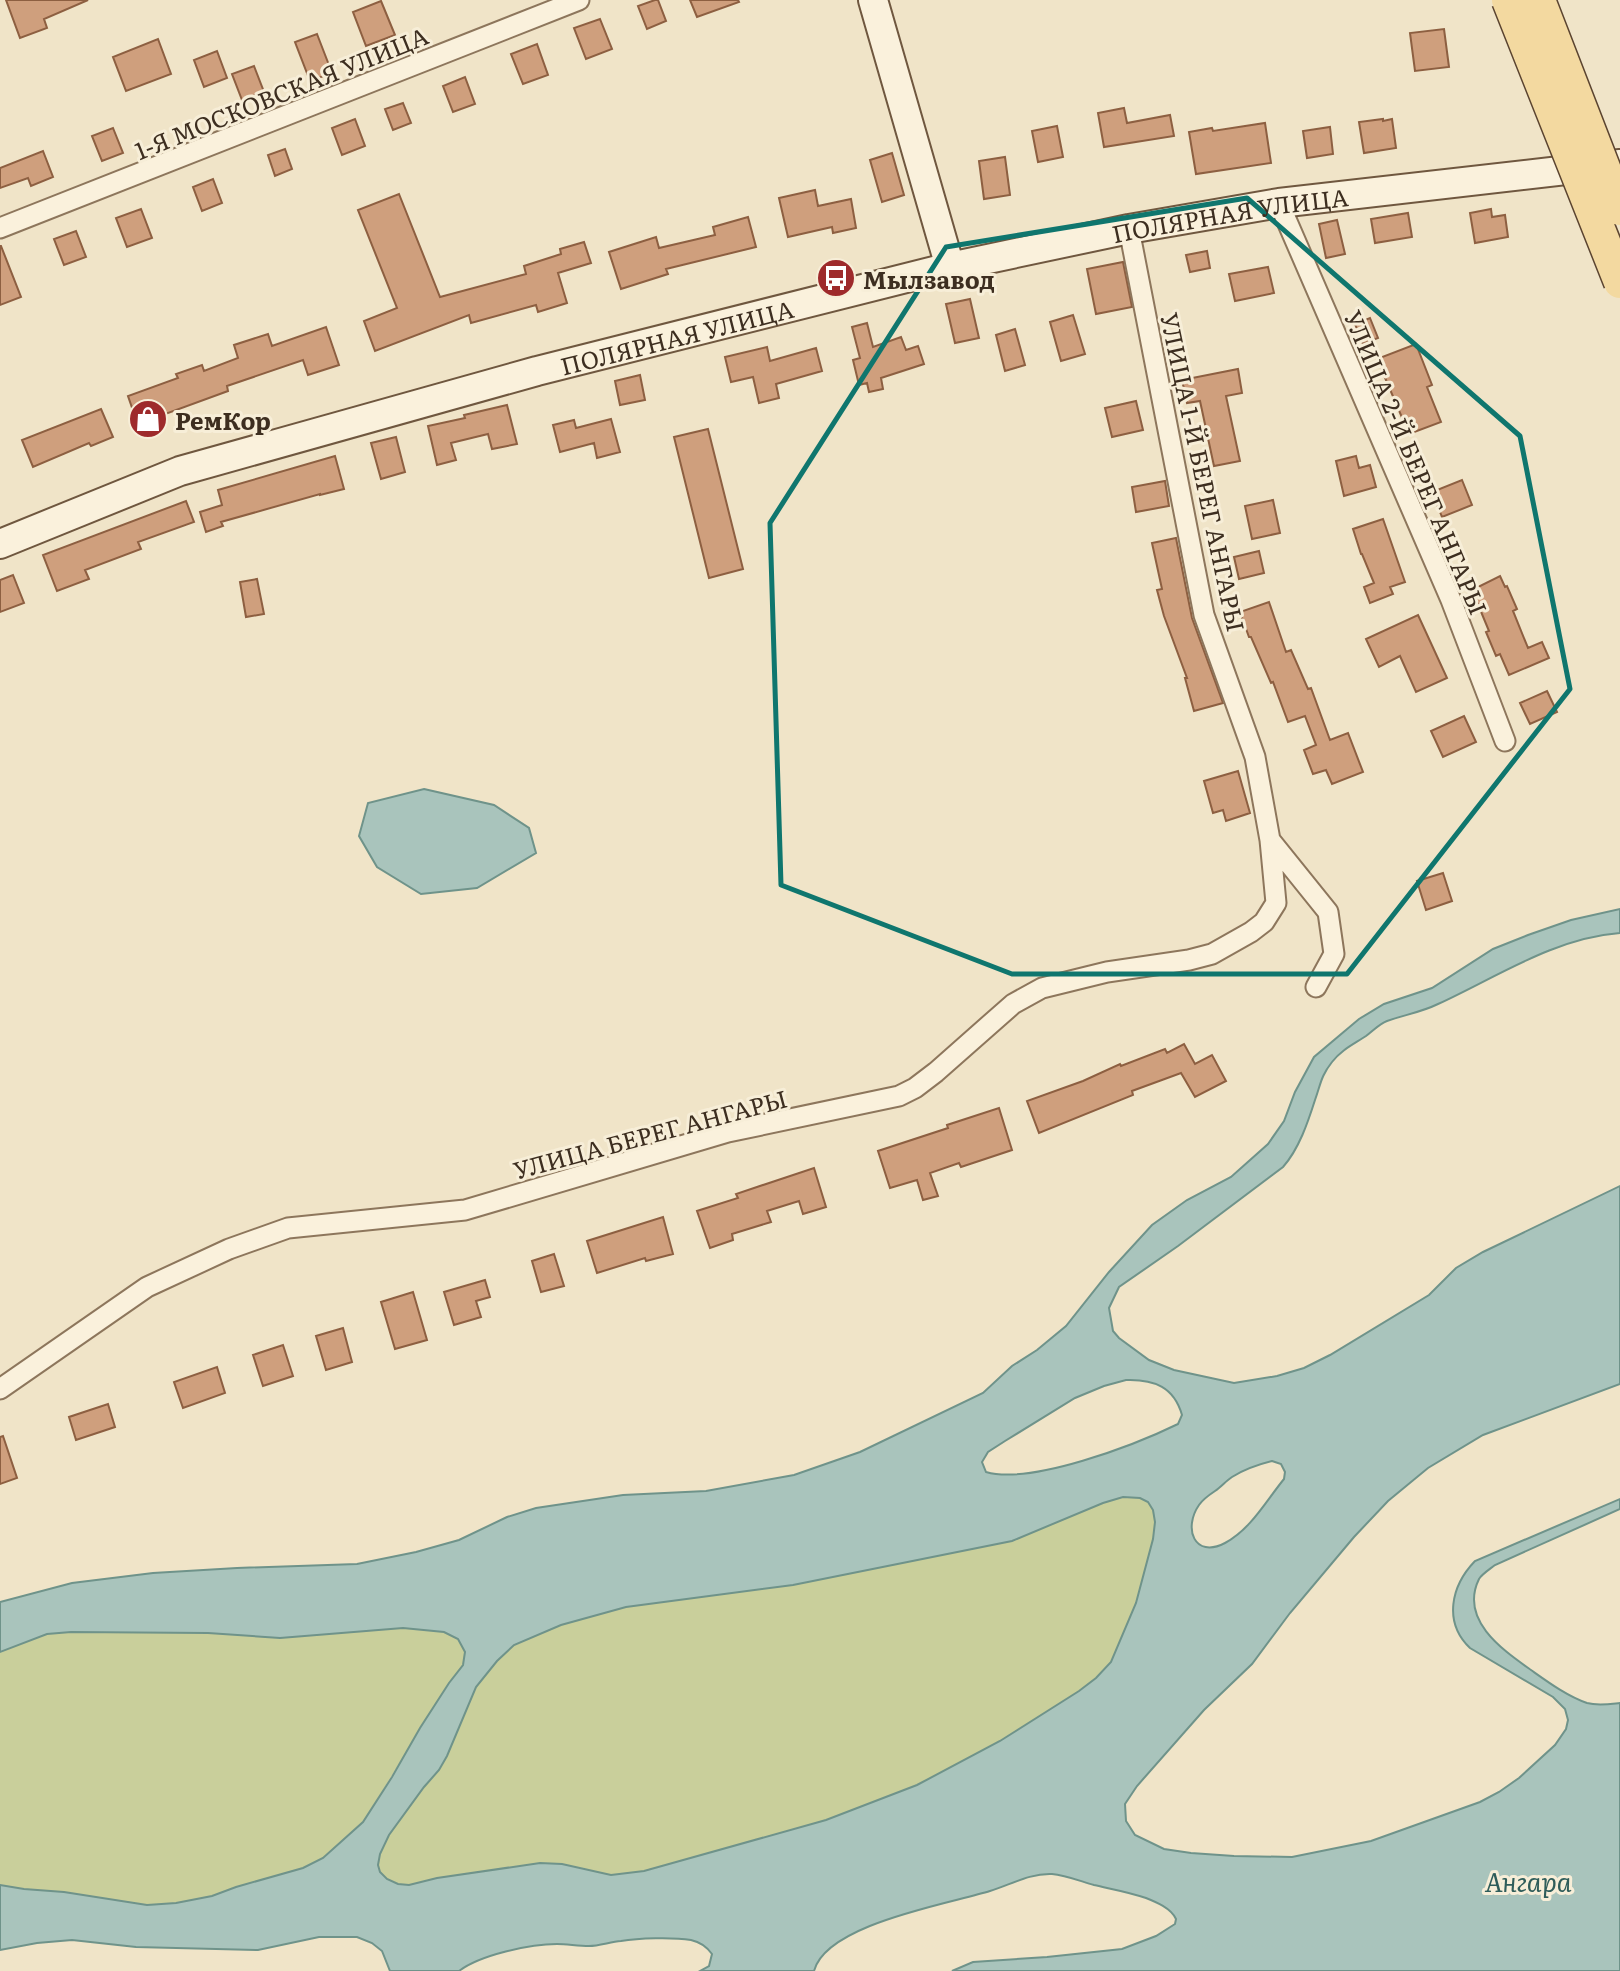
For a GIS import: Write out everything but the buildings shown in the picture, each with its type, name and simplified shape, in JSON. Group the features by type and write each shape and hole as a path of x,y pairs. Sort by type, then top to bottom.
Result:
{"main road":[{"path":"873,0 950,267"},
{"path":"1508,0 1619,282"},
{"path":"1539,0 1620,209"},
{"name":"ПОЛЯРНАЯ УЛИЦА","path":"0,544 180,471 537,371 950,267 1129,229 1279,203 1620,164"}],"street":[{"name":"1-Я МОСКОВСКАЯ УЛИЦА","path":"0,229 579,0"},
{"name":"УЛИЦА 2-Й БЕРЕГ АНГАРЫ","path":"1279,203 1451,600 1505,741"},
{"name":"УЛИЦА 1-Й БЕРЕГ АНГАРЫ","path":"1129,229 1204,615 1255,757 1270,841 1328,912 1334,954 1316,987"},
{"name":"УЛИЦА БЕРЕГ АНГАРЫ","path":"0,1389 147,1287 229,1249 288,1228 465,1209 729,1132 899,1096 936,1072 1013,1004 1042,988 1107,972 1212,954 1251,932 1264,922 1276,903 1270,841"}],"highlighted area":[{"path":"1247,198 1520,436 1570,689 1347,974 1012,974 781,885 770,523 946,247"}],"green space":[{"path":"1123,1497 1140,1498 1148,1502 1155,1522 1136,1603 1111,1662 1079,1691 1000,1741 917,1785 826,1820 644,1871 611,1875 562,1864 540,1863 437,1878 409,1885 398,1884 380,1872 380,1854 389,1835 439,1770 476,1687 514,1645 561,1625 626,1607 793,1585 1012,1541"},
{"path":"403,1628 443,1632 458,1639 465,1652 463,1665 449,1683 363,1822 323,1858 303,1868 212,1896 176,1903 147,1905 0,1885 0,1652 47,1634 71,1632 208,1633 280,1638"}],"water":[{"path":"424,789 494,805 529,828 536,853 477,888 421,894 377,867 359,836 368,803"},
{"name":"Ангара","path":"1620,909 1620,933 1572,942 1526,960 1432,1007 1384,1022 1344,1051 1326,1071 1302,1135 1283,1167 1119,1287 1109,1308 1113,1331 1149,1360 1174,1370 1234,1383 1277,1376 1304,1368 1330,1355 1429,1295 1456,1268 1483,1252 1620,1186 1620,1384 1483,1435 1428,1468 1388,1501 1290,1613 1252,1664 1204,1710 1137,1786 1125,1804 1126,1821 1135,1835 1164,1849 1234,1856 1292,1857 1371,1841 1480,1802 1499,1792 1519,1778 1555,1745 1566,1729 1568,1720 1565,1709 1553,1697 1470,1648 1461,1638 1453,1616 1453,1604 1460,1581 1475,1561 1620,1499 1620,1509 1495,1565 1479,1579 1474,1594 1479,1621 1497,1643 1520,1662 1558,1688 1587,1703 1620,1703 1620,1971 952,1971 973,1962 1122,1949 1156,1936 1175,1924 1176,1919 1171,1912 1150,1900 1052,1874 1028,1877 864,1928 841,1940 823,1955 814,1971 700,1971 709,1966 712,1954 708,1949 691,1940 665,1938 593,1946 533,1946 492,1955 459,1971 390,1971 382,1951 357,1937 319,1937 258,1950 136,1947 72,1940 0,1950 0,1885 147,1905 176,1903 212,1896 303,1868 323,1858 363,1822 420,1728 463,1665 465,1652 458,1639 444,1632 403,1628 280,1638 208,1633 71,1632 47,1634 0,1652 0,1602 72,1583 153,1573 357,1564 459,1540 507,1517 536,1508 623,1495 706,1491 794,1475 860,1452 983,1393 1012,1366 1066,1326 1109,1272 1152,1225 1187,1200 1231,1177 1268,1144 1284,1121 1295,1092 1314,1057 1359,1019 1384,1004 1432,988 1493,949 1571,920","holes":["1126,1380 1154,1383 1168,1391 1182,1415 1178,1424 1083,1461 1029,1473 1005,1475 986,1472 982,1462 988,1452 1075,1398","1272,1461 1281,1464 1285,1472 1284,1479 1243,1530 1225,1543 1214,1547 1199,1544 1192,1531 1194,1514 1206,1497 1246,1470","1123,1497 1140,1498 1148,1502 1155,1522 1136,1603 1111,1662 1079,1691 1000,1741 917,1785 826,1820 644,1871 611,1875 562,1864 540,1863 437,1878 409,1885 398,1884 380,1872 380,1854 389,1835 439,1770 476,1687 514,1645 561,1625 626,1607 793,1585 1012,1541"]}],"place":[{"name":"Мылзавод","path":"836,278"},
{"name":"РемКор","path":"148,419"}]}
